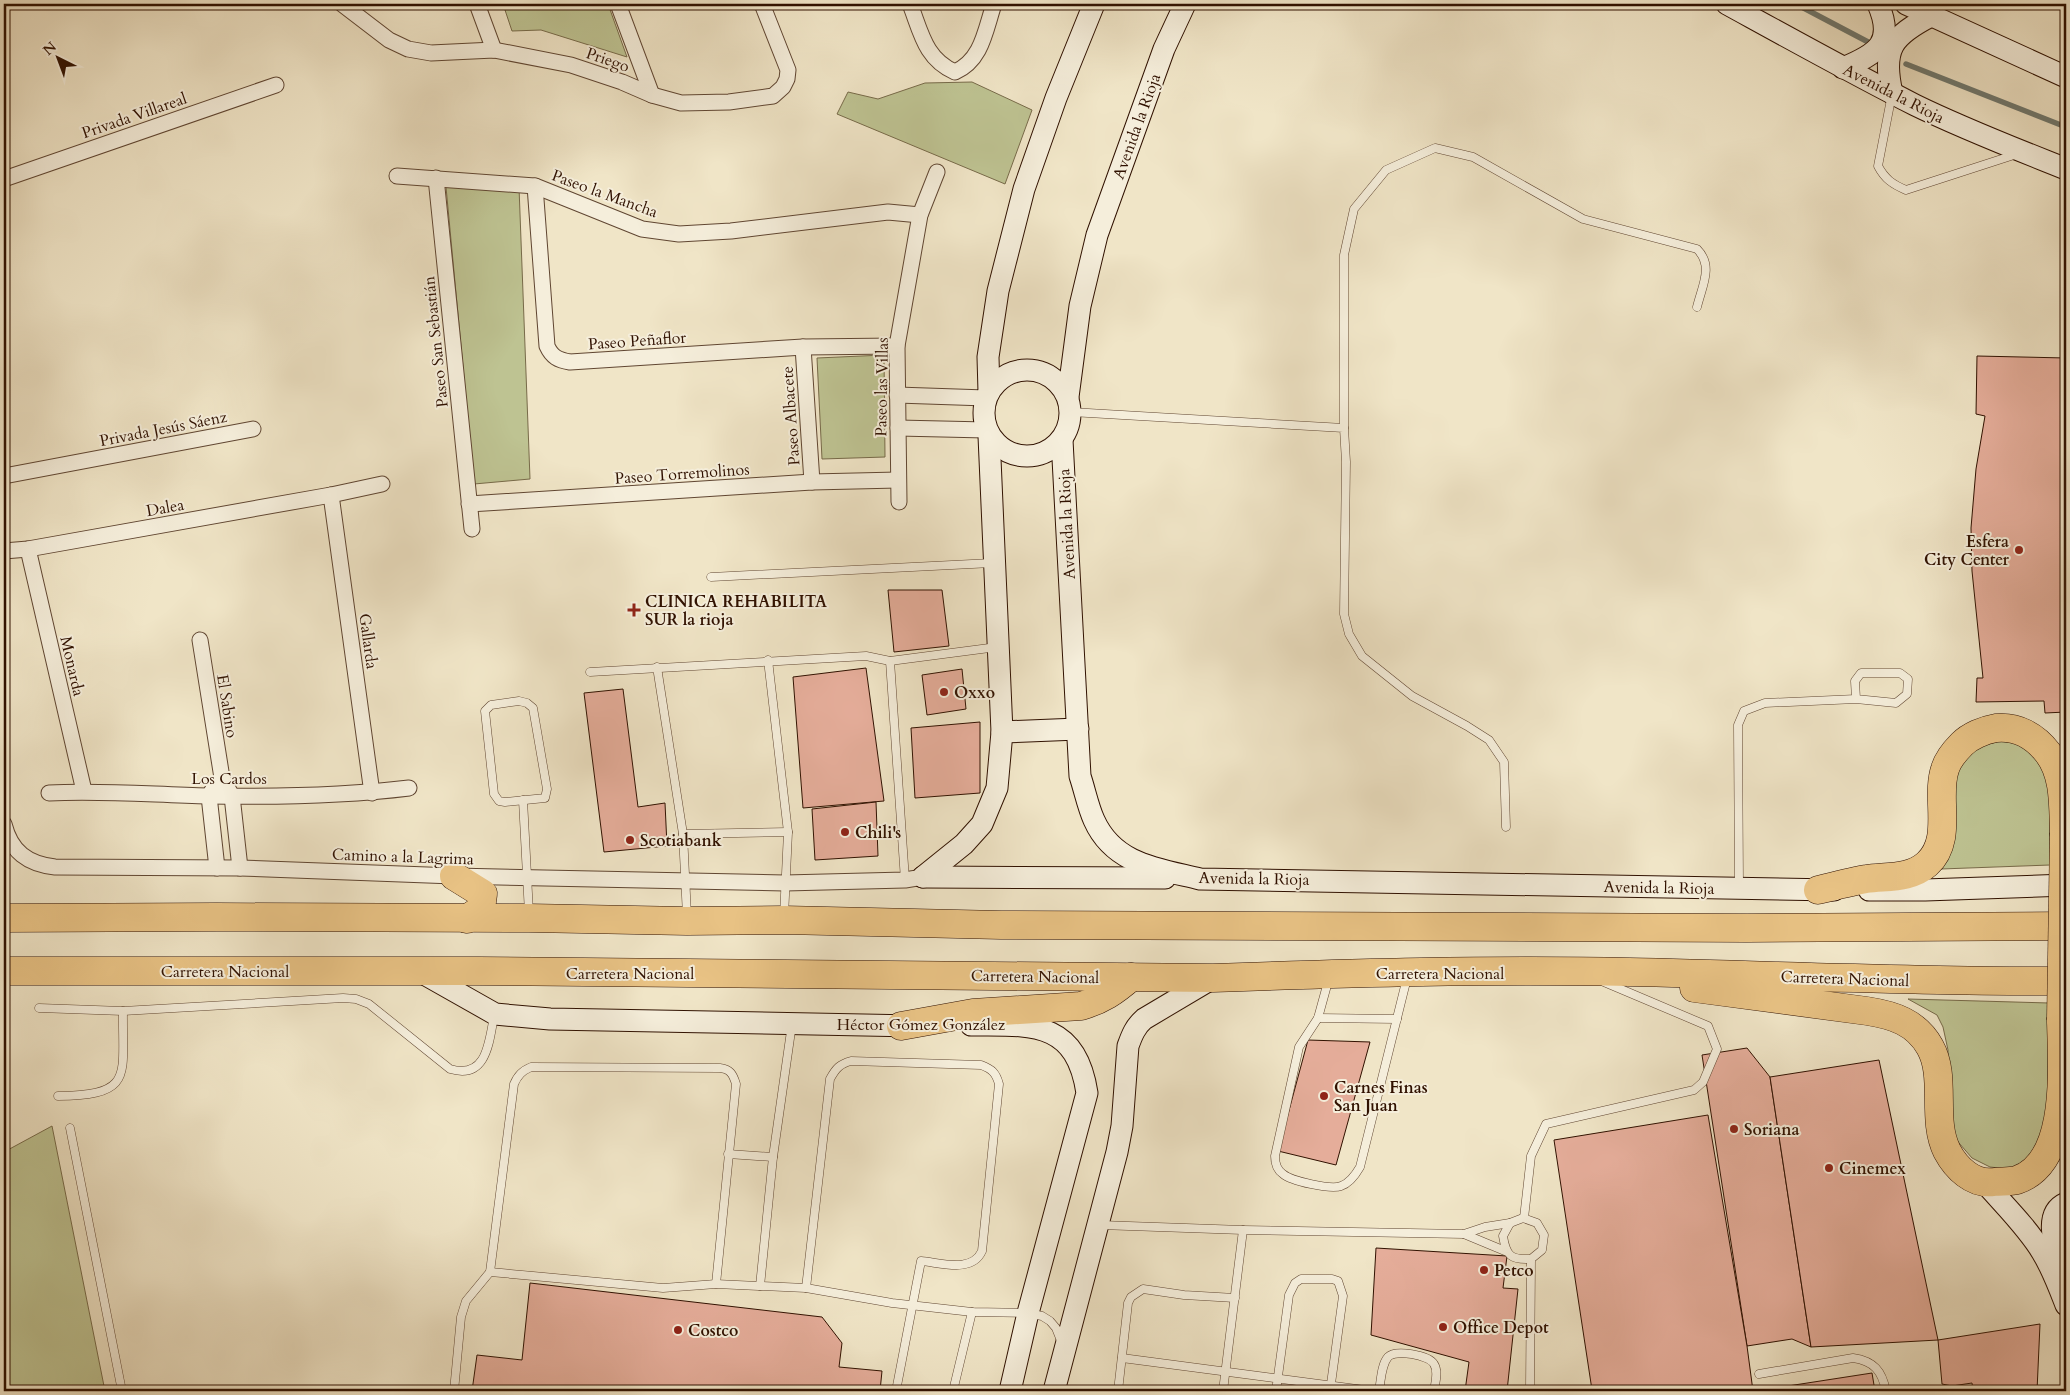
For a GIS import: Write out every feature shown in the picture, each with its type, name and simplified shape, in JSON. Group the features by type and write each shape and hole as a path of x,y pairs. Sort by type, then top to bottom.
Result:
{"highway":[{"path":"1628,972 1701,990 1892,1015 1920,1033 1930,1048 1936,1064 1941,1134 1947,1151 1959,1168 1969,1176 1985,1183 2016,1180 2032,1172 2045,1159 2054,1145 2062,1113 2061,1020 2064,833 2062,788 2057,770 2041,744 2026,732 2006,727 1988,729 1967,740 1952,754 1945,769 1941,832 1935,852 1928,862 1916,872 1903,876 1866,879 1818,890"},
{"path":"454,876 483,894 481,909 467,918"},
{"path":"4,918 217,917 529,918 687,921 784,920 1001,926 1698,928 2066,926"},
{"name":"Carretera Nacional","path":"4,971 1213,978 1330,974 1628,972 1967,982 2066,981"},
{"path":"901,1026 973,1013 1081,1006 1110,996 1131,977"}],"street":[{"name":"Priego","path":"342,4 388,40 408,49 431,53 494,50 571,65 622,82 652,95 681,103 729,102 773,96 783,87 788,79 788,70 762,4"},
{"path":"477,4 494,50"},
{"path":"618,4 652,95"},
{"path":"910,4 932,57 942,67 954,72 966,67 976,56 994,4"},
{"path":"914,879 964,844 982,824 997,788 1002,732 988,433 984,419 988,395 988,357 998,291 1024,189 1056,98 1094,4"},
{"name":"Avenida la Rioja","path":"1069,405 1080,306 1097,235 1157,68 1185,4"},
{"name":"Avenida la Rioja","path":"1727,4 1843,68 1955,123 2066,169"},
{"path":"1843,68 1869,56 1877,51 1880,46 1884,32 1882,13 1878,4"},
{"path":"1906,4 2066,77"},
{"path":"1892,92 1887,71 1889,54 1897,39 1910,26 1930,16"},
{"name":"Privada Villareal","path":"4,179 276,84"},
{"name":"Paseo las Villas","path":"898,502 897,346 920,215 937,172"},
{"name":"Paseo la Mancha","path":"397,176 535,186 642,229 679,234 731,231 888,212 920,215"},
{"name":"Paseo San Sebastián","path":"436,178 472,529"},
{"name":"Paseo Peñaflor","path":"535,186 547,346 551,354 559,360 570,362 803,347 897,346"},
{"name":"Paseo Albacete","path":"803,347 812,482"},
{"path":"898,428 988,433 999,447 1011,454 1024,457 1038,456 1045,453 1062,440 1068,427 1069,405 1061,386 1050,376 1037,371 1024,370 1010,373 998,381 988,395"},
{"path":"897,395 988,395"},
{"name":"Privada Jesús Sáenz","path":"4,476 253,429"},
{"name":"Avenida la Rioja","path":"1062,440 1080,776 1094,821 1103,836 1123,856 1144,866 1200,879 1818,890 1925,890 2066,886"},
{"name":"Paseo Torremolinos","path":"469,504 812,482 898,480"},
{"name":"Dalea","path":"4,550 28,549 331,495 382,484"},
{"name":"Gallarda","path":"331,495 372,793"},
{"name":"Monarda","path":"28,549 84,791"},
{"name":"El Sabino","path":"200,640 222,778 232,796 240,868"},
{"path":"1002,732 1078,729"},
{"path":"218,868 209,796 222,778"},
{"name":"Los Cardos","path":"49,793 84,791 232,796 372,793 409,788"},
{"name":"Camino a la Lagrima","path":"4,824 11,842 20,854 29,861 39,865 240,868 454,876 785,883 914,879"},
{"path":"914,879 1200,879"},
{"name":"Héctor Gómez González","path":"419,972 494,1014 550,1019 792,1022 901,1026 1022,1025 1055,1034 1068,1045 1078,1058 1084,1073 1087,1093 1028,1313 1010,1391"},
{"path":"1054,1391 1122,1126 1127,1060 1132,1034 1144,1019 1213,978"},
{"path":"1985,1183 2026,1229 2042,1251 2066,1304"},
{"path":"2064,1201 2054,1215 2052,1228 2066,1294"}],"lane":[{"path":"1892,92 1878,166 1882,175 1890,183 1906,190 2024,152"},
{"path":"1506,827 1504,762 1488,740 1467,726 1412,696 1362,656 1349,634 1344,614 1346,462 1344,428 1344,254 1354,209 1386,170 1435,148 1472,157 1584,220 1697,248 1704,256 1707,267 1697,307"},
{"path":"1069,405 1344,428"},
{"path":"711,577 994,563"},
{"path":"590,672 768,660 866,656 890,661 999,647"},
{"path":"768,660 788,832 784,920"},
{"path":"890,661 914,879"},
{"path":"656,668 683,834 687,921"},
{"path":"1738,888 1738,726 1744,711 1765,702 1856,699 1896,703 1907,694 1908,679 1900,672 1861,673 1855,681 1856,699"},
{"path":"519,701 527,703 533,708 548,790 545,798 523,800 505,802 499,800 494,794 485,719 485,711 491,705 519,701"},
{"path":"523,800 529,918"},
{"path":"683,834 788,832"},
{"path":"1524,1218 1531,1156 1546,1124 1694,1090 1703,1082 1717,1049 1708,1026 1582,972"},
{"path":"1330,974 1318,1018 1299,1047 1275,1162 1283,1175 1292,1179 1333,1188 1342,1186 1350,1181 1360,1166 1408,973"},
{"path":"39,1008 123,1011 343,998 356,999 369,1004 382,1013 450,1069 459,1072 470,1070 480,1065 485,1055 494,1014"},
{"path":"58,1096 87,1096 107,1090 117,1083 122,1072 123,1011"},
{"path":"1318,1018 1397,1019"},
{"path":"760,1286 773,1158 792,1022"},
{"path":"806,1288 830,1078 835,1070 842,1063 851,1061 981,1065 990,1068 996,1075 999,1084 982,1250 974,1262 967,1265 921,1262 896,1391"},
{"path":"454,1391 461,1317 466,1301 490,1272 514,1084 518,1075 523,1070 531,1067 727,1068 734,1075 736,1084 716,1284"},
{"path":"70,1128 122,1391"},
{"path":"728,1154 773,1158"},
{"path":"1098,1225 1464,1234 1485,1227 1510,1224 1524,1218 1537,1223 1544,1235 1542,1250 1531,1260 1517,1260 1505,1251 1464,1234"},
{"path":"1505,1251 1502,1236 1510,1224"},
{"path":"1223,1391 1243,1230"},
{"path":"1530,1391 1531,1260"},
{"path":"490,1272 663,1288 716,1284 806,1288 913,1306 972,1312 1028,1313 1042,1316 1056,1328 1064,1352"},
{"path":"1276,1391 1289,1295 1292,1287 1302,1279 1332,1279 1338,1281 1343,1296 1330,1389"},
{"path":"1118,1391 1128,1303 1136,1292 1143,1289 1184,1295 1234,1298"},
{"path":"954,1391 972,1312"},
{"path":"1379,1391 1384,1364 1390,1355 1395,1353 1427,1357 1432,1360 1437,1373 1434,1391"},
{"path":"1122,1358 1278,1379 1330,1389 1372,1391"},
{"path":"1759,1374 1853,1358 1865,1360 1883,1376 1886,1391"}],"green space":[{"path":"503,4 608,4 627,57 541,30 512,31"},
{"path":"972,82 1032,110 1005,184 837,114 848,92 878,99 925,83"},
{"path":"446,187 519,187 530,479 474,484"},
{"path":"884,355 885,457 822,459 817,358"},
{"path":"2000,741 2020,744 2039,760 2050,781 2050,865 1941,869 1945,795 1967,750"},
{"path":"1908,999 2049,1003 2047,1142 2030,1161 2008,1169 1990,1167 1972,1158 1959,1143 1948,1125 1948,1050 1943,1027 1937,1015"},
{"path":"52,1126 105,1391 4,1391 4,1152"}],"building":[{"name":"Esfera City Center","path":"1977,356 2066,358 2066,712 2045,713 2044,701 1976,702 1977,678 1983,678 1972,571 1971,528 1976,469 1985,416 1976,414"},
{"path":"888,590 942,590 949,646 894,652"},
{"path":"866,668 884,801 803,808 793,677"},
{"name":"Oxxo","path":"962,669 966,709 927,715 922,675"},
{"path":"623,689 638,807 665,803 667,846 604,852 584,693"},
{"path":"980,722 980,793 915,798 911,728"},
{"name":"Chili's","path":"876,802 878,856 815,860 812,809"},
{"name":"Carnes Finas San Juan","path":"1308,1040 1370,1042 1336,1165 1278,1151"},
{"path":"1747,1048 1770,1077 1811,1347 1792,1339 1747,1346 1702,1055"},
{"path":"1879,1060 1938,1340 1811,1347 1770,1077"},
{"path":"1708,1115 1753,1391 1584,1391 1592,1390 1554,1140"},
{"path":"1376,1248 1507,1256 1503,1288 1518,1289 1507,1391 1465,1391 1469,1362 1371,1335"},
{"name":"Costco","path":"530,1283 822,1317 842,1343 839,1367 882,1371 880,1391 472,1391 477,1355 522,1360"},
{"path":"2040,1324 2037,1391 1973,1391 1972,1383 1952,1386 1942,1384 1938,1340"},
{"path":"1872,1373 1875,1391 1776,1391 1775,1388"}],"waterway":[{"path":"1796,4 1870,43"},
{"path":"1906,64 2066,127"}],"place":[{"name":"Esfera City Center","path":"2019,550"},
{"name":"CLINICA REHABILITA SUR la rioja","path":"634,610"},
{"name":"Oxxo","path":"944,692"},
{"name":"Chili's","path":"845,832"},
{"name":"Scotiabank","path":"630,840"},
{"name":"Carnes Finas San Juan","path":"1324,1096"},
{"name":"Soriana","path":"1734,1129"},
{"name":"Cinemex","path":"1829,1168"},
{"name":"Petco","path":"1484,1270"},
{"name":"Office Depot","path":"1443,1327"},
{"name":"Costco","path":"678,1330"}]}
